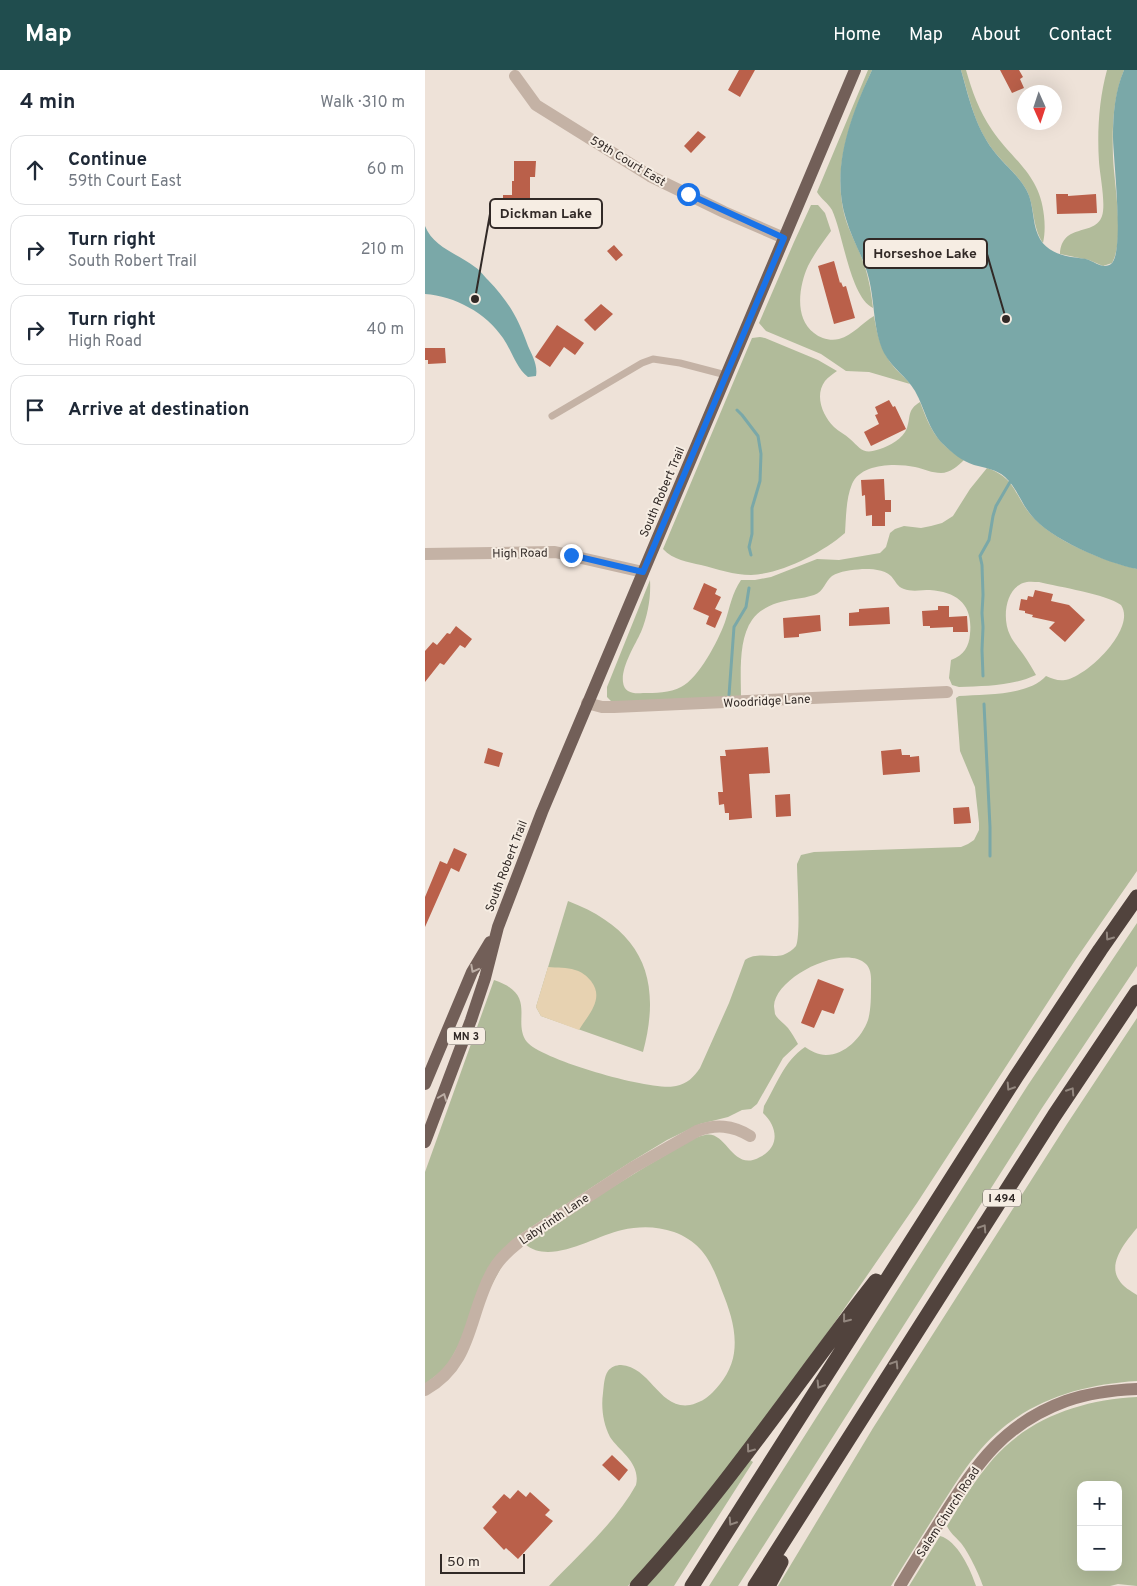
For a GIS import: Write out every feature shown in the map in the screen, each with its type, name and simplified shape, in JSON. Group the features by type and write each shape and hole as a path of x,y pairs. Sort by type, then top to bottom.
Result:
{"highway":[{"path":"692,1586 1041,1039 1137,897"},
{"name":"I 494","path":"755,1586 1054,1116 1137,992"},
{"path":"637,1586 674,1546 720,1488 838,1329 930,1211"},
{"path":"768,1586 869,1406"}],"main road":[{"name":"South Robert Trail","path":"425,1142 477,1003 498,927 542,812 855,70"},
{"name":"South Robert Trail","path":"425,1084 473,972 498,927"}],"street":[{"name":"59th Court East","path":"515,76 536,105 650,176 784,238"},
{"name":"High Road","path":"425,554 555,552 643,572"},
{"name":"Woodridge Lane","path":"587,703 602,707 614,707 947,692"},
{"name":"Labyrinth Lane","path":"425,1390 443,1378 457,1361 465,1346 493,1270 506,1253 519,1242 669,1145 697,1132 706,1128 721,1126 736,1129 750,1136"},
{"name":"Salem Church Road","path":"900,1586 972,1472 1007,1434 1037,1414 1067,1401 1092,1394 1137,1389"}],"lane":[{"path":"552,416 642,362 653,359 680,363 726,376"}],"green space":[{"path":"868,70 872,70 851,123 842,160 841,198 848,227 866,269 873,308 865,302 858,291 832,210 817,192"},
{"path":"961,70 966,70 976,101 987,123 1024,169 1037,189 1044,216 1045,230 1043,243 1037,231 1027,191 1019,179 994,152 984,137 973,110"},
{"path":"1107,70 1124,70 1117,91 1113,124 1118,241 1112,263 1103,266 1089,260 1060,254 1062,244 1066,238 1072,233 1093,226 1102,216 1103,204 1098,139 1100,104"},
{"path":"811,205 818,205 825,213 831,231 813,257 802,283 800,301 803,319 808,327 817,335 833,340 849,335 874,316 878,336 886,355 910,384 869,372 846,371 821,354 766,331 759,323"},
{"path":"760,337 818,360 837,371 826,380 822,387 820,393 821,406 826,417 834,427 863,450 874,451 899,439 907,428 911,411 920,402 936,436 947,448 964,460 954,469 944,473 898,465 880,466 863,472 852,484 847,508 845,533 836,541 788,567 763,574 745,575 681,560 671,556 663,549 752,338"},
{"path":"987,468 997,472 1009,482 1025,508 1052,533 1080,549 1137,569 1137,871 1076,959 917,1203 833,1325 732,1462 664,1546 628,1586 549,1586 607,1525 636,1485 637,1477 633,1464 610,1437 604,1421 602,1398 608,1371 612,1367 619,1365 631,1367 670,1401 679,1405 690,1405 710,1394 727,1374 733,1359 735,1337 728,1306 710,1263 699,1248 674,1232 641,1227 628,1229 559,1251 547,1252 535,1250 525,1244 611,1188 695,1138 713,1135 743,1160 751,1160 766,1153 771,1148 775,1136 772,1124 763,1113 764,1106 781,1074 791,1059 805,1047 820,1054 833,1054 840,1052 857,1039 862,1033 869,1016 871,975 866,964 856,959 842,958 827,960 812,966 786,984 777,995 774,1006 775,1014 788,1028 798,1044 783,1058 757,1104 751,1109 742,1110 728,1117 700,1124 667,1140 519,1235 446,1368 425,1384 425,1172 494,980 508,986 516,993 520,1001 523,1034 527,1042 537,1049 553,1057 599,1073 645,1084 664,1087 676,1086 687,1082 700,1068 729,1003 745,960 754,956 783,955 796,946 799,919 797,864 801,855 814,852 961,847 974,840 979,830 975,787 960,751 956,698 959,696 1017,691 1038,683 1046,676 1060,680 1074,677 1097,661 1107,650 1122,626 1124,615 1121,605 1105,597 1039,582 1023,583 1012,592 1009,598 1006,621 1011,638 1027,659 1036,675 1008,683 959,687 952,685 949,678 951,660 962,653 967,647 969,639 969,615 962,602 956,597 940,591 904,589 888,574 881,571 873,569 850,570 832,576 817,594 774,604 754,617 744,637 742,647 741,698 613,703 607,697 607,687 650,580 645,619 626,663 623,676 625,688 633,693 657,693 672,690 681,687 694,676 718,639 733,595 741,580 771,577 817,559 839,560 880,553 886,547 890,533 895,529 904,526 921,528 931,526 942,523 953,516 970,489"},
{"path":"568,901 593,912 613,926 629,941 640,959 647,979 650,1001 649,1025 643,1052 541,1016 536,1007"},
{"path":"1137,923 1137,966 1042,1108 738,1586 709,1586 1028,1085"},
{"path":"1137,1018 1137,1228 1120,1252 1115,1266 1116,1273 1121,1282 1127,1289 1137,1295 1137,1381 1091,1387 1048,1400 1028,1410 992,1437 965,1469 891,1586 778,1586 873,1428"},
{"path":"1137,1397 1137,1586 1118,1584 1110,1586 983,1586 966,1551 947,1526 963,1500 993,1459 1023,1432 1058,1413 1097,1402"},
{"path":"750,1460 753,1462 674,1586 646,1586"},
{"path":"940,1536 958,1549 971,1572 976,1586 909,1586"}],"sand":[{"path":"548,967 569,968 580,972 589,979 595,988 596,1000 594,1007 579,1030 541,1016 536,1007"}],"water":[{"path":"872,70 961,70 973,111 987,141 1027,191 1036,230 1041,240 1047,247 1060,254 1087,259 1105,266 1111,264 1115,256 1117,243 1118,225 1113,137 1115,103 1118,86 1124,70 1137,70 1137,569 1095,556 1051,533 1031,515 1013,486 1002,474 974,465 950,451 934,432 912,386 884,353 876,326 867,271 846,219 840,181 845,143 850,124"},
{"path":"425,226 440,245 477,268 502,296 520,327 534,360 536,376 528,377 524,373 503,338 479,314 458,302 436,295 425,294"}],"building":[{"path":"739,70 755,70 740,97 728,90"},
{"path":"1000,70 1019,70 1023,77 1020,79 1023,85 1017,85 1017,91 1012,93"},
{"path":"698,131 706,137 691,153 684,146"},
{"path":"514,161 536,161 535,177 530,177 530,209 548,209 548,224 535,224 535,221 516,220 516,210 511,209 511,205 503,205 503,195 512,195"},
{"path":"1056,194 1068,194 1068,196 1096,194 1097,213 1057,214"},
{"path":"614,245 623,255 616,261 607,251"},
{"path":"834,261 840,283 843,287 846,286 855,318 834,324 818,266"},
{"path":"601,304 613,314 595,331 584,320"},
{"path":"557,325 584,343 575,355 564,347 550,367 535,357"},
{"path":"425,348 445,348 446,363 428,364 428,360 425,360"},
{"path":"889,400 893,407 895,406 906,429 871,446 864,432 879,424 875,415 878,414 875,407"},
{"path":"884,479 885,500 891,500 891,512 885,512 885,526 872,526 872,515 866,516 865,495 862,496 861,480"},
{"path":"704,583 717,589 715,594 721,597 715,609 722,612 715,628 706,624 709,616 693,609"},
{"path":"1035,590 1053,594 1051,601 1069,605 1085,620 1065,642 1049,628 1055,622 1032,617 1033,615 1019,610 1021,599 1027,600 1028,596 1033,597"},
{"path":"938,606 949,606 949,617 967,616 968,632 953,632 953,627 930,628 930,626 923,626 922,611 938,610"},
{"path":"889,607 890,624 849,626 849,613 859,612 859,609"},
{"path":"820,615 821,631 799,634 799,637 784,638 783,618"},
{"path":"456,626 472,639 465,648 460,645 444,665 440,663 425,682 425,651 433,642 437,645"},
{"path":"768,747 770,773 749,774 752,818 729,820 729,813 725,813 724,804 719,805 718,792 723,792 720,756 726,756 725,750"},
{"path":"488,748 503,753 499,767 484,763"},
{"path":"901,749 902,755 910,755 910,757 919,756 920,772 883,775 881,751"},
{"path":"790,794 791,816 776,817 775,795"},
{"path":"969,807 971,823 954,824 953,808"},
{"path":"454,848 467,854 459,872 451,868 425,927 425,897 440,861 447,864"},
{"path":"818,979 844,989 834,1014 822,1010 814,1028 801,1023"},
{"path":"612,1455 628,1470 619,1481 602,1465"},
{"path":"518,1490 526,1497 530,1492 550,1510 545,1515 553,1521 518,1559 506,1548 504,1550 483,1528 497,1512 492,1507 504,1494 510,1499"}],"waterway":[{"path":"737,410 758,436 761,454 760,481 752,508 752,534 749,547 751,555"},
{"path":"983,676 983,595 980,556 989,540 996,506 1010,482"},
{"path":"729,695 734,627 746,607 749,588"},
{"path":"984,704 990,856"}],"place":[{"name":"Dickman Lake","path":"475,299"},
{"name":"Horseshoe Lake","path":"1006,319"}],"route":[{"path":"571,555 643,572 784,238 688,194"}]}
